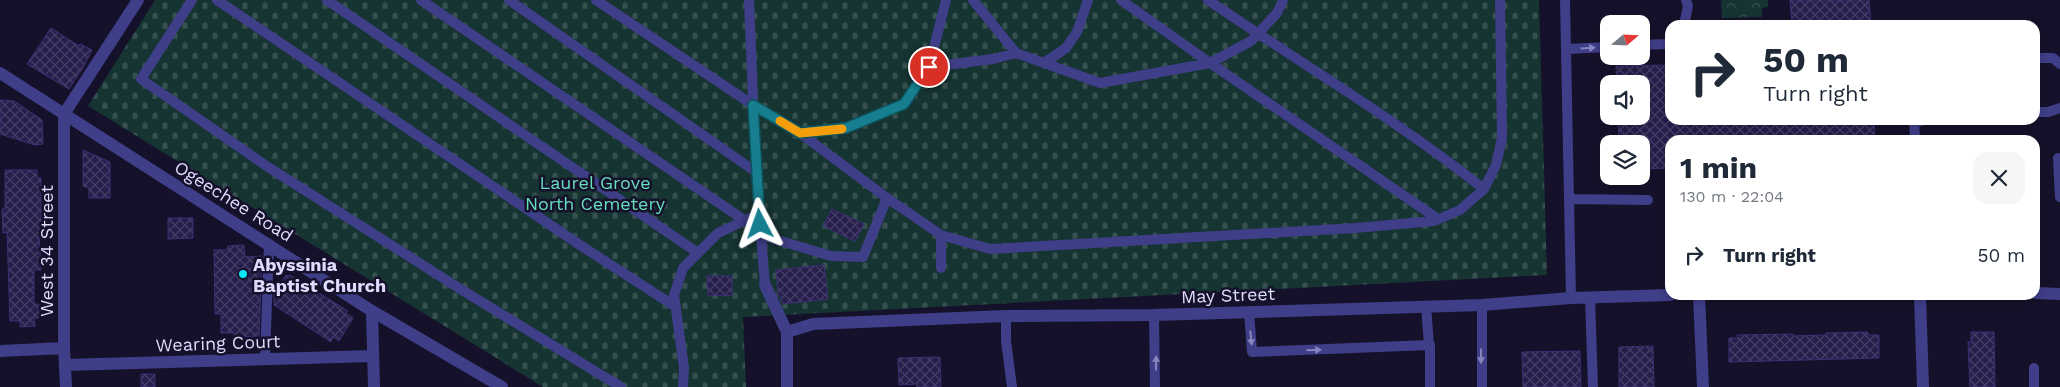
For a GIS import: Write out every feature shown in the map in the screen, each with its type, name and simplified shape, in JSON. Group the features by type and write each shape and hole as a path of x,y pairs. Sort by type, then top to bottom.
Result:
{"street":[{"path":"64,114 138,0"},
{"name":"Ogeechee Road","path":"0,73 372,311 502,387"},
{"name":"West 34 Street","path":"64,114 64,348 66,387"},
{"path":"765,285 787,332 787,387"},
{"path":"2040,293 2060,294"},
{"name":"May Street","path":"787,332 813,324 1006,316 1154,315 1482,305 1571,298 1665,295"},
{"path":"1699,300 1703,387"},
{"path":"1920,300 1923,387"},
{"path":"372,311 374,387"},
{"path":"0,351 64,348"},
{"name":"Wearing Court","path":"65,365 373,356"}],"lane":[{"path":"192,0 141,79 285,177 462,290 621,387"},
{"path":"217,0 583,247 676,307"},
{"path":"327,0 698,253"},
{"path":"420,0 744,220"},
{"path":"509,0 756,172"},
{"path":"596,0 753,105 800,133 940,234 990,250 1355,228 1438,219 1460,210 1484,189 1496,165 1502,138 1500,0"},
{"path":"748,0 756,172 765,285"},
{"path":"749,11 757,0"},
{"path":"800,133 846,128 904,104 929,67 946,0"},
{"path":"973,0 1016,53 1100,83 1210,63 1251,41 1277,14 1284,0"},
{"path":"1044,63 1066,48 1077,32 1088,0"},
{"path":"1121,0 1438,219"},
{"path":"1208,0 1258,34 1320,72 1453,164 1484,189"},
{"path":"1565,0 1571,298"},
{"path":"1685,20 1688,6 1686,0"},
{"path":"1650,45 1665,44"},
{"path":"1566,49 1600,47"},
{"path":"929,67 993,59 1016,53"},
{"path":"2040,58 2053,58 2060,64"},
{"path":"2040,112 2048,112 2060,108"},
{"path":"2058,158 2060,197"},
{"path":"761,235 831,256 863,257 888,198"},
{"path":"1570,200 1648,200"},
{"path":"683,387 684,368 674,295 682,268 718,233 759,213"},
{"path":"940,234 941,268"},
{"path":"265,360 269,244"},
{"path":"1590,298 1594,387"},
{"path":"1482,305 1482,387"},
{"path":"1426,306 1430,387"},
{"path":"1249,311 1252,352 1429,345"},
{"path":"1154,315 1155,387"},
{"path":"1006,316 1006,341 1012,387"},
{"path":"2034,368 2034,387"}],"green space":[{"name":"Laurel Grove North Cemetery","path":"155,0 1539,0 1547,275 743,317 746,387 543,387 88,106"},
{"path":"1721,0 1768,0 1768,7 1762,8 1762,17 1722,18"}],"building":[{"path":"1790,0 1869,0 1871,20 1792,20"},
{"path":"51,28 79,46 80,44 92,50 69,89 27,64"},
{"path":"1665,65 1665,125 1874,125 1875,135 1665,135 1665,168 1650,169 1650,135 1619,135 1618,125 1650,125 1650,75 1616,75 1616,66"},
{"path":"0,100 14,101 42,120 43,144 35,145 0,134"},
{"path":"83,150 110,162 110,198 89,198 89,188 83,186"},
{"path":"5,170 37,170 37,178 41,178 41,219 43,219 44,235 39,236 41,270 34,270 34,304 39,304 39,318 34,318 35,326 20,327 20,321 10,321 7,232 3,233 2,209 5,209"},
{"path":"832,209 864,224 855,241 823,226"},
{"path":"168,218 193,218 193,238 168,239"},
{"path":"244,245 245,257 262,256 259,336 234,337 234,333 221,333 221,314 215,314 214,250 227,250 228,246"},
{"path":"824,265 828,299 783,304 778,294 776,270"},
{"path":"286,275 290,275 348,311 346,313 353,318 339,341 333,337 331,342 274,305 274,294"},
{"path":"707,276 732,276 732,295 708,296"},
{"path":"1868,332 1868,335 1879,335 1879,358 1729,362 1729,338 1738,338 1737,335 1793,334 1793,336"},
{"path":"1971,332 1994,332 1995,387 1970,387 1968,342 1971,342"},
{"path":"1653,346 1654,387 1619,387 1619,347"},
{"path":"1580,351 1581,387 1523,387 1522,352"},
{"path":"940,357 941,387 917,387 916,384 899,385 898,358"},
{"path":"141,374 155,374 155,387 141,387"}],"slow traffic":[{"path":"780,121 800,133 842,129"}],"place":[{"name":"Abyssinia Baptist Church","path":"243,274"}],"route":[{"path":"760,224 753,105 800,133 846,128 904,104 929,67"}]}
